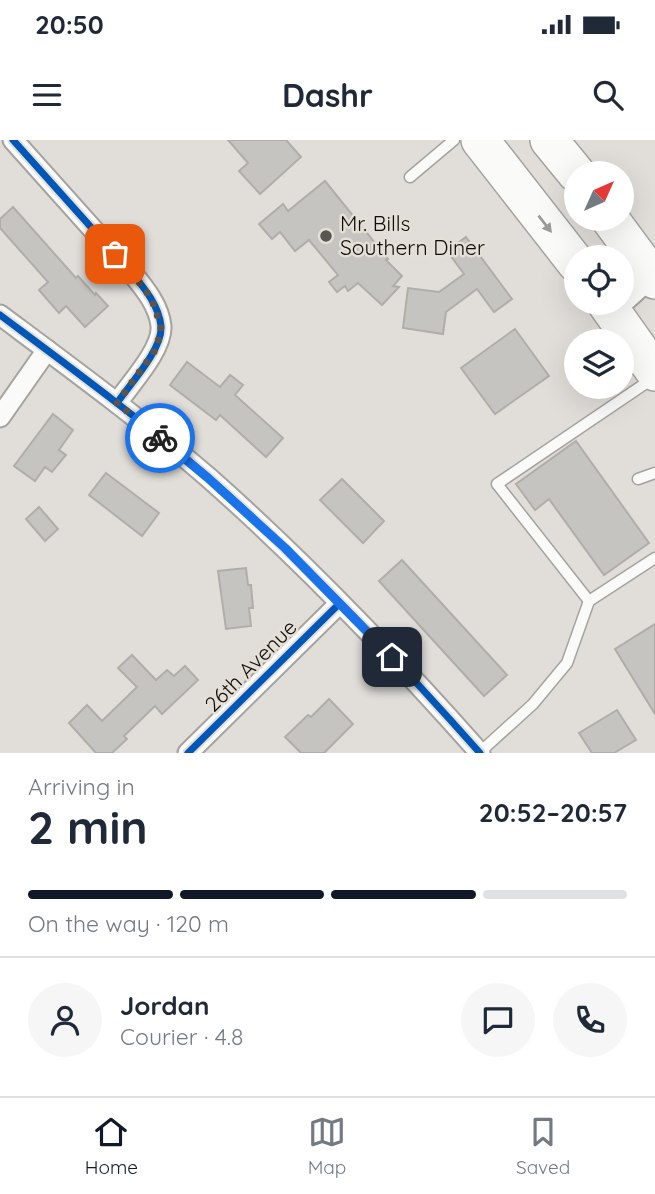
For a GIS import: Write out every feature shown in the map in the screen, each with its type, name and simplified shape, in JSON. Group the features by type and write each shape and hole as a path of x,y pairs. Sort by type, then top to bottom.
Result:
{"highway":[{"path":"480,140 564,248"},
{"path":"549,140 566,161"},
{"path":"619,231 654,277"},
{"path":"615,315 655,374"}],"street":[{"path":"13,140 132,273 155,307 161,329 156,349 117,403"},
{"path":"634,291 654,277"},
{"path":"0,315 117,403 208,478 285,548 392,657 480,753"},
{"path":"0,417 47,350"},
{"name":"26th Avenue","path":"188,753 339,604"}],"lane":[{"path":"411,177 454,140"},
{"path":"589,601 497,484 655,374"},
{"path":"638,479 655,473"},
{"path":"480,753 533,704 568,663 589,601 655,558"}],"building":[{"path":"228,140 286,140 301,157 260,194 239,171 248,163"},
{"name":"Mr. Bills Southern Diner","path":"325,181 388,259 386,260 402,276 393,286 399,287 382,305 358,283 348,291 345,286 337,292 329,282 338,275 309,240 295,251 280,232 272,239 259,224 283,204 288,211"},
{"path":"13,207 76,278 78,276 108,306 85,327 66,306 59,313 39,290 48,282 0,228 0,219"},
{"path":"466,237 512,299 494,312 477,289 446,312 443,334 403,328 408,288 439,292 464,274 447,251"},
{"path":"515,329 549,376 495,414 461,368"},
{"path":"187,362 220,387 230,375 243,385 235,395 283,438 266,457 220,415 216,420 170,385"},
{"path":"53,414 73,430 59,450 66,455 52,472 45,467 35,481 14,466"},
{"path":"576,441 649,543 604,575 549,499 535,510 516,484"},
{"path":"106,473 159,513 142,536 89,495"},
{"path":"342,479 384,521 363,543 320,500"},
{"path":"39,507 58,529 45,541 26,519"},
{"path":"402,560 507,675 484,696 379,581"},
{"path":"246,568 253,608 249,608 251,626 226,629 218,571"},
{"path":"655,624 655,714 615,649"},
{"path":"132,655 156,680 167,670 174,676 185,666 198,680 162,714 155,706 124,736 127,739 112,753 96,753 69,723 87,705 102,721 137,687 118,668"},
{"path":"329,699 353,724 324,753 301,753 285,737"},
{"path":"617,710 636,740 614,753 592,753 579,733"}],"cycle path":[{"path":"13,140 132,273 157,312 161,326 157,345 117,403"},
{"path":"0,315 158,436 245,510 349,611 480,753"},
{"path":"188,753 339,604"}],"way so far":[{"path":"115,254 145,289 155,307 161,329 156,349 117,403 160,438"}],"place":[{"name":"Mr. Bills Southern Diner","path":"326,236"}],"route":[{"path":"160,438 285,548 392,657"}]}
